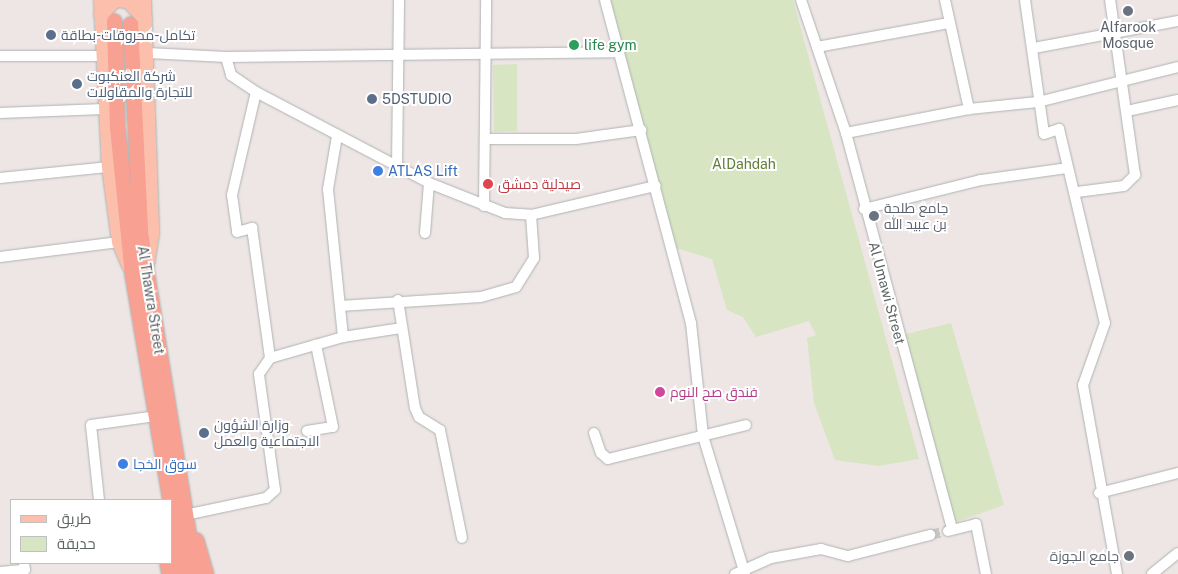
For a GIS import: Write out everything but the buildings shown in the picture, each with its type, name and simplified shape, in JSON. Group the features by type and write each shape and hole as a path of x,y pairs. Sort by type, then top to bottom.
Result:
{"highway":[{"name":"Al Thawra Street","path":"108,18 117,126 176,517 182,574"},
{"name":"Al Thawra Street","path":"138,22 132,131 139,273 157,416 170,499"},
{"name":"Al Thawra Street","path":"176,517 195,574"},
{"path":"176,517 206,574"}],"main road":[{"path":"101,0 108,18"},
{"path":"138,22 144,0"},
{"path":"128,1 138,22 148,53 152,234 139,273 119,242 104,110 102,56 108,18 108,4 128,1"}],"street":[{"path":"397,167 399,0"},
{"path":"484,206 487,54 486,0"},
{"path":"605,0 692,323 703,436 742,573 771,558 821,549 848,556 930,535"},
{"name":"Al Umawi Street","path":"801,0 846,133 864,208 950,530 976,524 986,574"},
{"path":"946,0 949,24 969,109"},
{"path":"1026,0 1034,48 1038,102 1044,134 1059,129 1067,168 1077,192 1106,323 1083,384 1099,493 1117,574"},
{"path":"1077,192 1124,186 1133,180 1127,111 1110,0"},
{"path":"1034,48 1115,35 1178,21"},
{"path":"817,47 949,24"},
{"path":"148,53 226,57 619,52"},
{"path":"0,56 102,56"},
{"path":"226,57 231,75 256,92 397,167 429,183 484,206 530,215 656,186"},
{"path":"846,133 969,109 1038,102 1178,67"},
{"path":"256,92 232,195 237,232 252,228 270,358"},
{"path":"1127,111 1178,100"},
{"path":"0,113 104,110"},
{"path":"485,139 576,139 641,130"},
{"path":"337,136 328,189 343,337"},
{"path":"0,178 109,166"},
{"path":"864,208 981,180 1067,168"},
{"path":"425,233 429,183"},
{"path":"340,306 398,300 481,297 516,287 534,258 530,215"},
{"path":"0,256 119,242"},
{"path":"398,300 415,408 419,417 440,430 462,538"},
{"path":"176,517 266,498 275,490 259,374 270,358 343,337 402,328"},
{"path":"308,431 333,428 316,345"},
{"path":"99,499 91,425 157,416"},
{"path":"594,433 601,453 608,459 746,426"},
{"path":"1099,493 1178,473"},
{"path":"1152,574 1178,552"},
{"path":"0,572 25,570 24,564"}],"green space":[{"name":"AlDahdah","path":"605,0 793,0 919,459 879,466 835,460 814,403 807,338 816,335 809,321 756,337 743,317 727,310 712,259 673,247"},
{"path":"517,64 517,131 494,132 493,65"},
{"path":"951,323 1004,505 956,522 898,336"}],"tunnel":[{"path":"930,535 948,531"}],"place":[{"name":"Alfarook Mosque","path":"1128,11"},
{"name":"تكامل-محروقات-بطاقة","path":"51,35"},
{"name":"life gym","path":"574,45"},
{"name":"شركة العنكبوت للتجارة والمقاولات","path":"77,84"},
{"name":"5DSTUDIO","path":"372,99"},
{"name":"ATLAS Lift","path":"378,171"},
{"name":"صيدلية دمشق","path":"488,184"},
{"name":"جامع طلحة بن عبيد الله","path":"874,216"},
{"name":"فندق صح النوم","path":"660,392"},
{"name":"وزارة الشؤون الاجتماعية والعمل","path":"204,433"},
{"name":"سوق الخجا","path":"123,464"},
{"name":"جامع الجوزة","path":"1129,556"}]}
